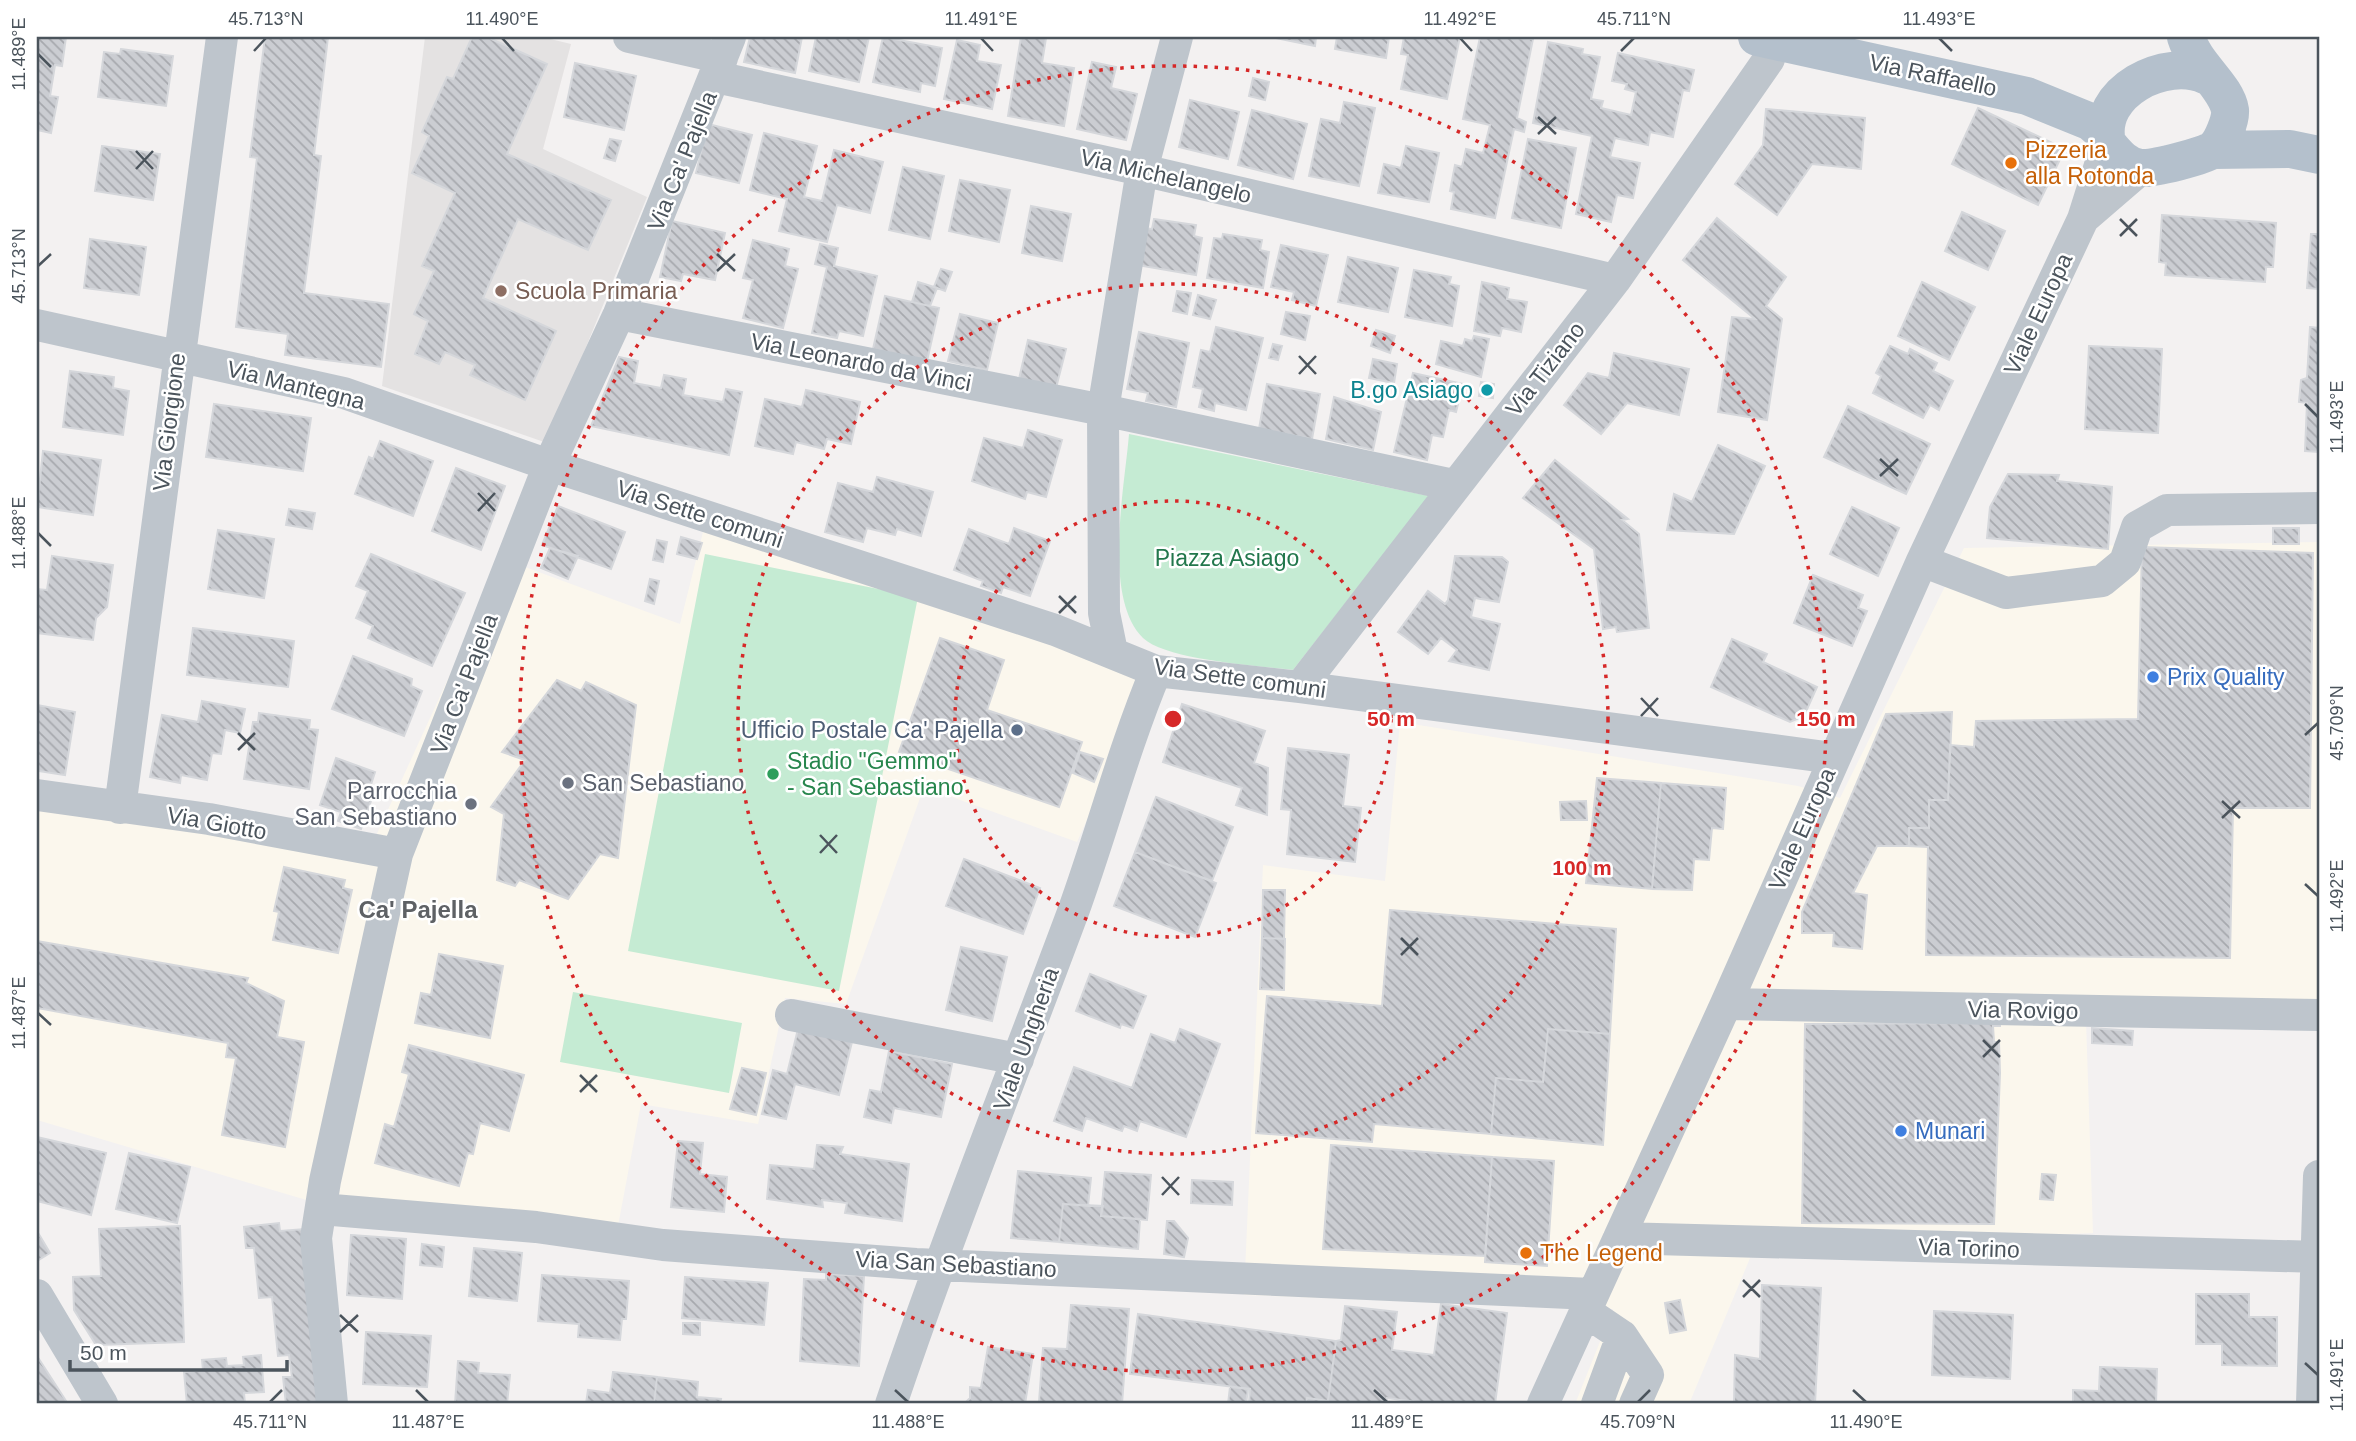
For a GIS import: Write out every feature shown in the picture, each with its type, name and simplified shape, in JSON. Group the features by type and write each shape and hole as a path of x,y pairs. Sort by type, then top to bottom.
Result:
{"main road":[{"name":"Viale Europa","path":"2106,139 2107,115 2114,101 2133,85 2165,37"},
{"path":"2186,37 2191,52 2216,84 2231,112 2222,138 2213,150"},
{"name":"Via Raffaello","path":"1765,38 2027,96 2091,122 2106,139"},
{"path":"2133,85 2180,69 2196,70 2305,152"},
{"name":"Via Raffaello","path":"2027,96 2078,98 2133,85"},
{"path":"2106,139 2122,161 2142,168"},
{"name":"Viale Europa","path":"2142,168 2213,150 2305,152"}],"street":[{"name":"Via Giorgione","path":"120,808 222,37"},
{"name":"Via Michelangelo","path":"629,37 722,57 1142,170 1615,280"},
{"path":"1112,652 1104,613 1103,410 1142,170 1177,37"},
{"name":"Via Tiziano","path":"1300,687 1333,648 1453,485 1615,280 1769,59 1765,38"},
{"name":"Via Ca' Pajella","path":"332,1404 316,1238 397,854 549,465 619,314 722,57"},
{"name":"Viale Europa","path":"1543,1404 1726,1004 1922,561 2083,219 2106,139"},
{"name":"Viale Europa","path":"2083,219 2142,168"},
{"name":"Via Leonardo da Vinci","path":"619,314 1103,410"},
{"name":"Via Mantegna","path":"37,325 344,393 549,465"},
{"path":"1103,410 1453,485"},
{"name":"Via Sette comuni","path":"549,465 1051,628 1156,671 1300,687 1833,758"},
{"path":"1922,561 2006,593 2102,581 2125,562 2137,527 2167,510 2319,508"},
{"name":"Viale Ungheria","path":"891,1404 938,1264 1084,880 1156,671"},
{"name":"Via Giotto","path":"37,795 209,819 397,854"},
{"name":"Via Rovigo","path":"1726,1004 2319,1015"},
{"path":"791,1015 1018,1059"},
{"path":"2312,1404 2319,1176"},
{"name":"Via San Sebastiano","path":"321,1209 536,1227 663,1245 938,1264 1192,1276 1589,1303"},
{"name":"Via Torino","path":"1619,1238 2317,1257"},
{"path":"37,1295 102,1404"},
{"path":"1589,1303 1622,1336 1648,1375 1635,1404"},
{"path":"1597,1404 1622,1336"}],"shaded area":[{"name":"Scuola Primaria","path":"425,37 542,37 571,44 543,149 647,197 547,443 382,386"},
{"path":"707,516 1112,652 1145,691 1077,842 924,787 846,1004 785,998 758,1124 641,1104 614,1247 320,1204 37,1120 37,785 375,838 503,559 680,624"},
{"path":"2319,542 2319,1000 2086,1020 2093,1233 1753,1251 1689,1404 1575,1404 1613,1309 1244,1295 1263,865 1385,881 1400,722 1798,786 1840,798 1964,548"}],"green space":[{"name":"Piazza Asiago","path":"1129,434 1429,496 1293,670 1192,657 1155,646 1143,638 1130,620 1123,597 1119,570 1119,540"},
{"name":"Stadio \"Gemmo\" - San Sebastiano","path":"705,554 918,597 839,991 628,951"},
{"path":"573,992 742,1023 729,1093 560,1062"}],"building":[{"path":"37,37 66,37 62,66 55,65 50,96 58,97 51,133 37,130"},
{"path":"265,37 328,37 314,155 321,156 304,293 389,304 381,367 285,355 288,334 236,327 257,158 250,157"},
{"path":"472,37 487,37 547,64 507,154 611,200 588,250 518,219 483,298 556,331 525,400 470,375 475,365 445,352 439,364 415,354 428,321 414,314 434,271 422,266 455,193 412,173 429,136 422,132 447,77 453,79"},
{"path":"750,37 802,37 795,73 744,62"},
{"path":"816,37 869,37 859,82 809,71"},
{"path":"883,37 942,48 935,86 921,83 920,92 873,82"},
{"path":"1021,37 1046,38 1042,63 1074,68 1064,126 1008,116"},
{"path":"1271,37 1316,37 1315,46"},
{"path":"1337,37 1389,37 1386,58 1335,49"},
{"path":"1404,37 1460,37 1447,99 1401,89 1408,55 1401,54"},
{"path":"1480,37 1533,39 1517,118 1526,122 1524,132 1514,129 1495,218 1451,209 1454,192 1450,191 1455,165 1462,167 1466,149 1483,153 1490,125 1463,119"},
{"path":"957,40 980,45 977,61 1001,65 992,109 944,99"},
{"path":"1548,42 1583,49 1582,54 1600,57 1591,99 1603,101 1601,108 1631,115 1636,92 1625,89 1627,84 1612,81 1618,53 1694,70 1689,91 1683,90 1673,137 1650,132 1648,145 1615,138 1610,157 1640,163 1633,198 1617,195 1611,222 1576,214 1592,136 1533,123"},
{"path":"121,49 173,56 166,106 98,97 104,52 120,54"},
{"path":"1092,62 1116,67 1111,88 1137,94 1126,140 1077,129"},
{"path":"575,63 636,76 624,130 564,117"},
{"path":"1253,78 1269,82 1265,100 1249,96"},
{"path":"1190,100 1239,112 1228,159 1179,147"},
{"path":"1344,102 1375,108 1359,186 1309,176 1321,119 1340,123"},
{"path":"1978,108 2065,149 2038,205 1952,164"},
{"path":"1766,109 1865,118 1861,169 1812,164 1777,215 1735,184 1763,145"},
{"path":"1252,110 1307,124 1293,179 1238,165"},
{"path":"708,124 752,135 739,183 696,173"},
{"path":"764,133 817,146 804,197 822,201 834,150 883,162 870,213 837,205 827,242 779,231 787,199 750,190"},
{"path":"610,139 621,141 615,161 604,158"},
{"path":"1528,139 1576,148 1561,228 1512,218"},
{"path":"102,146 160,154 153,200 95,191"},
{"path":"1406,146 1439,153 1429,202 1378,193 1384,164 1401,168"},
{"path":"903,167 944,176 930,239 889,230"},
{"path":"960,180 1010,190 999,242 949,231"},
{"path":"1031,206 1071,214 1062,261 1022,253"},
{"path":"1962,212 2005,231 1988,270 1945,251"},
{"path":"2162,215 2276,223 2273,267 2266,267 2265,282 2165,275 2166,263 2159,262"},
{"path":"1717,218 1786,277 1766,306 1782,319 1767,420 1718,412 1732,317 1755,319 1683,260"},
{"path":"1154,219 1196,225 1194,236 1202,238 1196,275 1137,265 1144,228 1152,229"},
{"path":"672,221 725,233 715,280 683,274 681,281 660,277"},
{"path":"1223,234 1262,240 1260,250 1269,252 1263,288 1207,278 1214,238 1222,239"},
{"path":"2311,234 2319,234 2319,289 2307,288"},
{"path":"90,239 146,247 139,295 84,288"},
{"path":"753,240 789,249 785,266 798,269 783,328 743,318 753,280 743,278"},
{"path":"820,244 838,248 834,266 877,276 863,336 839,331 837,338 812,333 827,267 815,264"},
{"path":"1281,245 1328,255 1316,306 1292,300 1294,292 1271,287"},
{"path":"1348,257 1398,268 1388,312 1338,302"},
{"path":"941,269 952,272 945,291 934,287"},
{"path":"1414,270 1451,277 1449,284 1459,286 1452,326 1405,317"},
{"path":"918,282 937,288 930,306 912,302"},
{"path":"1482,282 1509,288 1507,299 1527,302 1521,332 1502,328 1500,336 1474,331"},
{"path":"1922,282 1975,307 1949,360 1898,336"},
{"path":"1177,291 1191,293 1187,314 1173,311"},
{"path":"1198,295 1216,300 1210,319 1193,315"},
{"path":"885,296 939,308 927,361 873,349"},
{"path":"1286,312 1310,316 1305,340 1281,334"},
{"path":"960,314 998,323 987,370 948,361"},
{"path":"1216,327 1263,338 1246,410 1215,403 1214,411 1199,407 1203,389 1193,387 1201,350 1210,352"},
{"path":"2310,327 2319,328 2319,452 2305,451 2307,403 2299,402 2301,380 2307,378"},
{"path":"1376,330 1395,336 1390,353 1371,346"},
{"path":"1139,332 1189,343 1176,407 1146,401 1148,393 1127,389"},
{"path":"1474,336 1489,339 1481,377 1436,364 1441,341 1463,346 1465,339 1472,341"},
{"path":"1028,340 1066,349 1056,388 1019,379"},
{"path":"1273,344 1282,346 1278,360 1269,358"},
{"path":"1890,346 1908,354 1910,349 1937,363 1933,371 1953,381 1939,410 1930,405 1923,418 1873,393 1881,376 1876,373"},
{"path":"2089,346 2162,349 2158,433 2085,429"},
{"path":"1614,353 1689,369 1679,415 1627,403 1601,434 1564,405 1588,373 1609,378"},
{"path":"619,357 638,361 634,383 661,388 664,375 686,379 683,395 723,402 726,389 742,392 729,455 591,426"},
{"path":"1373,359 1397,364 1394,383 1369,378"},
{"path":"70,371 114,377 113,388 129,391 123,435 63,427"},
{"path":"1413,373 1463,384 1456,412 1449,410 1443,437 1432,435 1427,460 1394,452"},
{"name":"B.go Asiago","path":"1481,382 1494,384 1493,398 1479,396"},
{"path":"1267,384 1320,394 1312,439 1259,429"},
{"path":"806,390 860,402 851,444 827,439 824,449 796,442 793,454 755,446 765,399 802,407"},
{"path":"1334,397 1381,412 1373,450 1326,439"},
{"path":"214,404 311,418 303,471 206,457"},
{"path":"1848,406 1930,444 1906,494 1824,457"},
{"path":"1028,430 1062,440 1046,497 1027,492 1025,499 972,481 984,438 1023,448"},
{"path":"380,441 433,461 413,516 355,494 369,457 373,459"},
{"path":"1718,445 1765,466 1734,534 1667,530 1674,494 1692,502"},
{"path":"43,451 101,460 93,515 37,507"},
{"path":"1555,460 1628,519 1622,520 1639,534 1649,628 1617,632 1616,627 1603,629 1594,549 1523,498"},
{"path":"456,468 505,486 481,550 432,531"},
{"path":"2008,474 2059,475 2057,481 2112,487 2108,549 1987,538 1990,507"},
{"path":"877,477 933,492 921,536 897,529 895,535 867,528 863,542 825,532 838,483 873,492"},
{"path":"558,506 625,532 611,569 542,545"},
{"path":"1852,507 1899,528 1878,576 1830,554"},
{"path":"289,509 315,513 312,529 286,525"},
{"path":"1014,528 1050,541 1030,596 1003,587 1001,593 981,586 983,581 954,570 969,529 1009,544"},
{"path":"2273,528 2299,528 2299,544 2273,544"},
{"path":"218,530 274,539 264,598 208,589"},
{"path":"681,537 702,543 697,559 677,554"},
{"path":"657,540 667,542 663,562 653,560"},
{"path":"2142,547 2313,553 2310,808 2233,808 2230,958 1926,955 1928,847 1909,846 1909,828 1929,828 1929,800 1948,800 1950,745 1974,747 1976,721 2138,719"},
{"path":"550,548 578,556 568,579 541,568"},
{"path":"371,554 465,593 432,666 368,638 373,626 356,618 368,591 356,586"},
{"path":"52,556 113,565 107,607 96,618 93,640 37,633 37,589 47,590"},
{"path":"1455,556 1502,557 1508,562 1499,602 1475,598 1471,617 1500,624 1489,670 1449,661 1457,650 1441,638 1428,654 1398,632 1428,591 1445,604 1448,600"},
{"path":"1813,575 1863,595 1858,608 1867,611 1852,646 1794,623"},
{"path":"650,579 659,581 654,604 645,601"},
{"path":"193,628 294,641 288,687 187,675"},
{"path":"940,638 1004,660 987,710 1082,742 1059,807 899,752"},
{"path":"1732,639 1767,654 1763,662 1817,687 1804,716 1790,722 1711,687"},
{"path":"353,656 412,679 411,686 422,691 404,736 332,709"},
{"name":"San Sebastiano","path":"557,680 581,691 586,682 636,705 618,858 600,854 568,899 519,880 515,886 497,880 504,814 491,807 525,760 502,752"},
{"path":"202,701 245,709 240,733 225,730 221,754 212,753 207,780 181,775 180,783 150,777 162,715 198,722"},
{"path":"1182,704 1265,731 1254,763 1268,768 1267,815 1236,805 1242,788 1163,762"},
{"path":"37,705 75,712 65,775 38,771"},
{"path":"1952,712 1948,800 1929,800 1929,828 1909,828 1909,846 1877,846 1853,893 1867,895 1862,949 1833,946 1834,933 1802,933 1802,912 1886,714"},
{"path":"259,713 310,720 309,729 318,730 309,789 244,779 253,722 258,722"},
{"path":"1288,748 1349,755 1343,806 1361,808 1355,862 1287,854 1291,810 1281,809"},
{"path":"1080,752 1103,759 1094,782 1073,773"},
{"path":"336,758 375,772 367,797 371,801 361,829 338,821 341,812 320,805"},
{"path":"1597,778 1661,783 1652,889 1586,883"},
{"path":"1661,783 1726,788 1723,829 1712,828 1709,860 1694,859 1692,890 1652,889"},
{"path":"1156,797 1233,827 1212,881 1135,852"},
{"path":"1586,801 1587,820 1561,820 1560,802"},
{"path":"1135,852 1216,883 1195,937 1114,906"},
{"path":"964,859 1040,888 1023,934 946,906"},
{"path":"284,867 345,880 343,888 352,890 338,953 273,940 279,912 274,911"},
{"path":"1263,890 1285,890 1284,939 1262,938"},
{"path":"1390,910 1616,929 1610,1034 1548,1029 1543,1082 1496,1078 1491,1134 1374,1124 1372,1142 1256,1133 1267,996 1382,1006"},
{"path":"1262,938 1285,939 1284,990 1260,989"},
{"path":"37,941 248,978 246,983 284,1001 277,1037 304,1042 285,1147 222,1135 236,1058 226,1057 228,1043 37,1008"},
{"path":"961,947 1007,957 992,1021 946,1010"},
{"path":"439,954 503,966 490,1038 415,1023 421,993 431,995"},
{"path":"1090,974 1146,996 1133,1028 1121,1024 1120,1028 1076,1011"},
{"name":"Munari","path":"2000,1023 2000,1026 1993,1026 1994,1042 1999,1042 2000,1073 1994,1224 1802,1223 1805,1024"},
{"path":"2092,1028 2133,1031 2132,1045 2092,1043"},
{"path":"798,1029 852,1042 839,1095 795,1084 786,1119 762,1114 773,1070 787,1074"},
{"path":"1180,1029 1220,1044 1186,1137 1140,1121 1137,1131 1124,1126 1122,1131 1086,1118 1082,1131 1054,1121 1074,1067 1132,1088 1151,1034 1175,1043"},
{"path":"1548,1029 1610,1034 1603,1145 1491,1134 1496,1078 1543,1082"},
{"path":"409,1045 524,1075 509,1131 480,1123 473,1154 468,1153 459,1186 375,1163 385,1124 394,1127 409,1074 402,1072"},
{"path":"889,1051 952,1064 941,1117 894,1108 891,1123 864,1117 870,1090 881,1092"},
{"path":"742,1068 766,1073 756,1115 730,1109"},
{"path":"37,1137 106,1153 91,1215 37,1201"},
{"path":"678,1141 703,1143 700,1174 727,1177 724,1212 671,1207"},
{"path":"817,1145 843,1147 840,1154 909,1164 902,1221 845,1213 847,1203 822,1200 823,1207 767,1199 770,1165 814,1169"},
{"path":"1331,1145 1492,1157 1485,1256 1323,1249"},
{"path":"129,1153 190,1167 177,1223 116,1209"},
{"path":"1492,1157 1554,1161 1547,1266 1485,1262"},
{"path":"1018,1171 1091,1178 1088,1206 1063,1204 1059,1242 1011,1238"},
{"path":"1105,1172 1151,1175 1147,1220 1101,1216"},
{"path":"2042,1174 2056,1175 2053,1200 2040,1199"},
{"path":"1192,1180 1233,1182 1232,1205 1191,1203"},
{"path":"1063,1204 1103,1206 1101,1216 1140,1219 1138,1249 1059,1242"},
{"path":"1167,1221 1174,1221 1188,1238 1184,1257 1164,1254"},
{"path":"279,1223 280,1231 305,1229 322,1404 286,1404 283,1377 292,1377 289,1355 278,1356 272,1297 259,1298 254,1248 246,1248 244,1227"},
{"path":"180,1226 184,1342 96,1345 74,1310 73,1277 101,1276 99,1229"},
{"path":"37,1231 50,1253 37,1261"},
{"path":"351,1235 406,1239 402,1299 347,1295"},
{"path":"422,1244 444,1247 442,1267 420,1265"},
{"path":"474,1248 522,1253 517,1301 469,1296"},
{"path":"826,1274 864,1276 859,1366 800,1361 804,1279 826,1280"},
{"path":"542,1275 629,1281 626,1319 622,1319 620,1340 578,1337 579,1324 538,1321"},
{"path":"685,1277 768,1283 764,1325 682,1318"},
{"path":"1762,1285 1821,1288 1815,1404 1734,1404 1735,1355 1760,1359"},
{"path":"2196,1294 2249,1294 2249,1317 2277,1317 2277,1366 2222,1365 2222,1344 2196,1344"},
{"path":"1680,1300 1686,1330 1670,1333 1665,1303"},
{"path":"1441,1304 1507,1313 1495,1404 1433,1404 1387,1398 1386,1404 1306,1404 1307,1398 1328,1401 1336,1341 1341,1340 1345,1306 1397,1312 1392,1350 1434,1355"},
{"path":"1071,1305 1129,1309 1122,1404 1039,1402 1043,1348 1067,1349"},
{"path":"1934,1311 2013,1315 2010,1379 1932,1375"},
{"path":"1138,1314 1336,1341 1328,1401 1307,1398 1306,1404 1249,1404 1250,1389 1130,1374"},
{"path":"683,1323 700,1323 700,1335 683,1334"},
{"path":"366,1332 431,1336 427,1387 363,1384"},
{"path":"988,1347 1033,1354 1025,1404 964,1404 970,1398 970,1387 981,1388"},
{"path":"261,1355 264,1392 244,1393 245,1404 187,1404 184,1372 203,1370 202,1360 226,1358 227,1366 244,1365 243,1357"},
{"path":"37,1356 68,1404 37,1404"},
{"path":"458,1361 479,1363 478,1373 510,1375 507,1404 455,1404"},
{"path":"2100,1367 2157,1369 2156,1404 2073,1404 2073,1390 2099,1391"},
{"path":"613,1372 657,1377 654,1404 586,1404 588,1390 610,1393"},
{"path":"657,1377 698,1382 697,1397 721,1399 720,1404 654,1404"},
{"path":"1230,1387 1248,1389 1246,1404 1228,1404"}],"place":[{"name":"Pizzeria alla Rotonda","path":"2011,163"},
{"name":"Scuola Primaria","path":"501,291"},
{"name":"B.go Asiago","path":"1487,390"},
{"name":"Prix Quality","path":"2153,677"},
{"name":"Ufficio Postale Ca' Pajella","path":"1017,730"},
{"name":"Stadio \"Gemmo\" - San Sebastiano","path":"773,774"},
{"name":"San Sebastiano","path":"568,783"},
{"name":"Parrocchia San Sebastiano","path":"471,804"},
{"name":"Munari","path":"1901,1131"},
{"name":"The Legend","path":"1526,1253"}],"district":[{"name":"Ca' Pajella","path":"418,910"}]}
